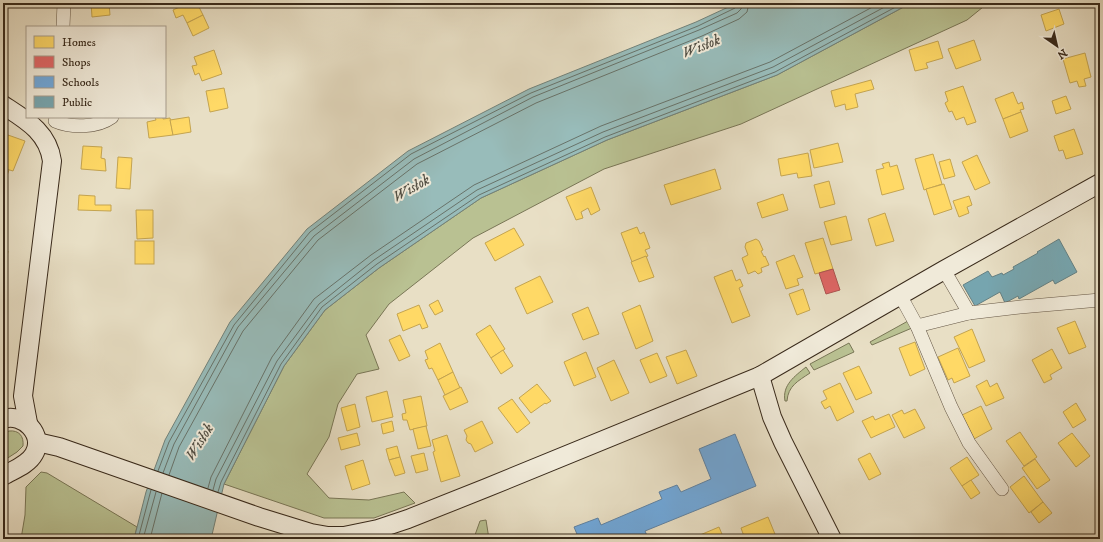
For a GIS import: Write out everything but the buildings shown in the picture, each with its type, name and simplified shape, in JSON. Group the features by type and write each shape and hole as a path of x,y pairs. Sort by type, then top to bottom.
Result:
{"street":[{"path":"63,26 64,3"},
{"path":"3,105 41,133 51,153 52,161 23,396 28,424"},
{"path":"47,143 55,119 63,124 92,125 110,118"},
{"path":"37,442 59,447 259,517 311,533 328,536 344,536 378,529 486,488 760,376 944,270 1100,183"},
{"path":"944,270 969,313"},
{"path":"900,295 917,326 951,407 969,443 1002,489"},
{"path":"917,326 969,313 1100,300"},
{"path":"760,376 772,417 783,442 832,539"},
{"path":"4,418 23,396"},
{"path":"3,476 28,461 36,449 37,442 35,434 28,424 22,419 4,418"}],"green space":[{"path":"911,3 988,3 967,20 741,124 604,169 473,238 389,304 366,335 379,369 357,374 338,404 329,437 307,474 329,498 369,500 404,492 415,503 374,518 324,518 224,484 284,366 325,310 379,268 481,198 607,140 777,75"},
{"path":"908,321 912,328 872,345 870,342"},
{"path":"849,343 854,352 814,370 810,364"},
{"path":"806,367 810,373 794,384 789,391 787,401 785,401 785,390 790,381"},
{"path":"9,431 20,434 23,439 23,446 3,461 3,434"},
{"path":"41,472 47,473 137,527 134,539 21,539 25,515 26,487"},
{"path":"486,520 489,539 475,539 480,521"}],"water":[{"name":"Wisłok","path":"737,3 911,3 777,75 607,140 481,198 379,268 325,310 284,366 224,484 211,539 134,539 146,492 165,440 230,322 307,229 408,151 529,89 696,22"}]}
